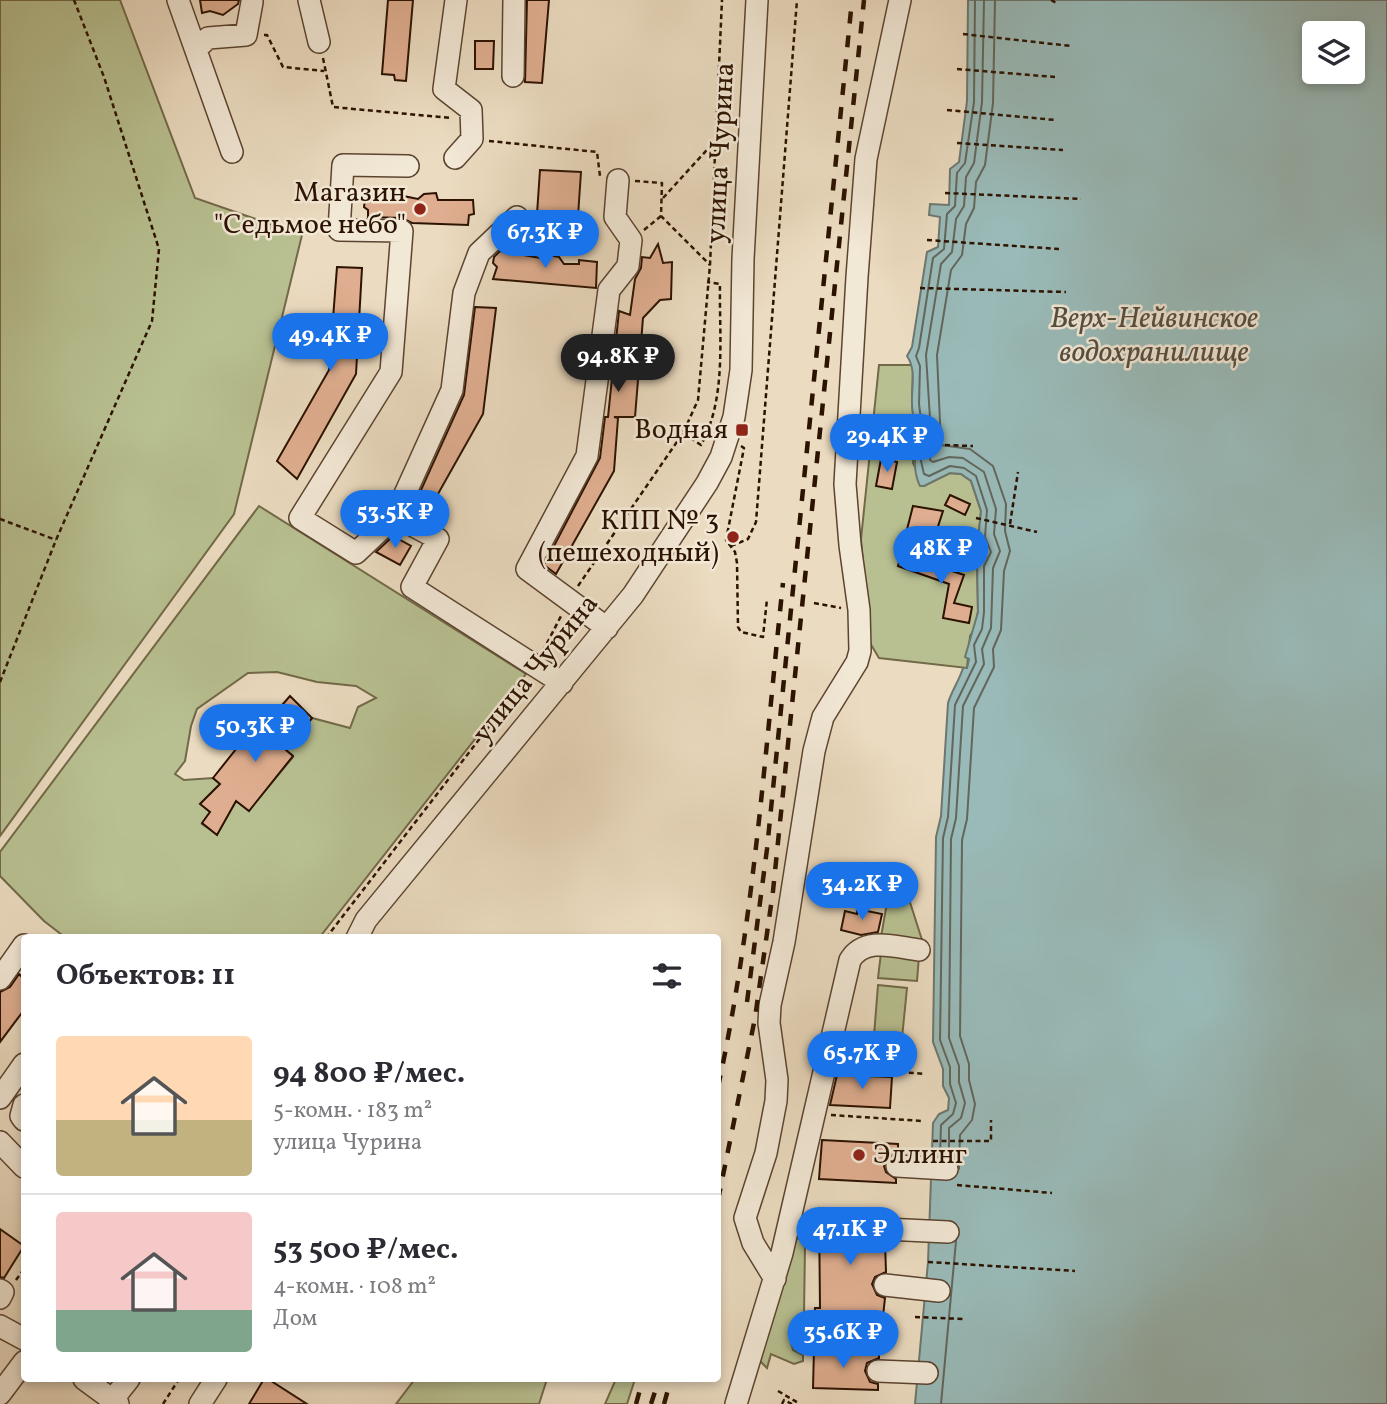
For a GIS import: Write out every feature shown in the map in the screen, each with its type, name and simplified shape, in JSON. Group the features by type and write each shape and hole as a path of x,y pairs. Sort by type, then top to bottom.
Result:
{"street":[{"path":"178,0 232,152"},
{"path":"309,0 319,42"},
{"path":"454,158 472,139 471,110 444,89 456,0"},
{"path":"513,76 514,0"},
{"name":"улица Чурина","path":"359,934 366,920 633,595 707,483 728,439 739,394 743,345 743,259 757,0"},
{"path":"775,1279 753,1243 745,1218 766,1153 776,1101 778,1080 769,1023 770,1005 784,942 814,751 823,717 858,657 860,623 845,484 857,277 866,159 900,0"},
{"path":"196,49 208,38 246,35 252,2"},
{"path":"408,166 342,165 339,230 402,231 391,372 300,518 356,553 395,516 452,390 464,293 480,253 517,217"},
{"path":"607,628 527,569 587,456 609,290 628,266 631,240 615,217 618,180"},
{"path":"395,516 438,539 412,587 562,683"},
{"path":"736,1404 775,1279 850,960 861,947 878,945 919,950"},
{"path":"0,979 21,949"},
{"path":"0,1098 21,1069"},
{"path":"0,1142 21,1164"},
{"path":"897,1166 946,1177"},
{"path":"885,1230 948,1232"},
{"path":"885,1285 939,1291"},
{"path":"0,1290 3,1292 0,1298"},
{"path":"0,1326 21,1337"},
{"path":"0,1394 21,1366"},
{"path":"878,1371 926,1373"},
{"path":"88,1382 115,1402 127,1382"},
{"path":"200,1404 214,1382"}],"path":[{"path":"0,682 56,540 152,321 159,250 104,77 74,0"},
{"path":"329,934 536,666 569,598 683,433 698,400 710,265 722,0"},
{"path":"731,546 748,539 756,528 797,0"},
{"path":"1051,0 1058,4"},
{"path":"963,34 1072,46"},
{"path":"246,35 267,35 283,67 326,71"},
{"path":"319,42 333,107 471,120"},
{"path":"957,69 1055,77"},
{"path":"947,110 1055,120"},
{"path":"661,199 715,141"},
{"path":"503,142 597,152 618,180 662,183 661,216 710,265"},
{"path":"957,143 1063,150"},
{"path":"945,193 1081,199"},
{"path":"927,240 1059,248"},
{"path":"683,433 701,445 710,429 718,393 720,284 707,282"},
{"path":"919,288 1066,292"},
{"path":"910,437 942,438"},
{"path":"728,439 744,448 732,518 726,534 726,541 731,546 737,563 738,627 741,632 762,638 767,599"},
{"path":"911,444 973,446"},
{"path":"1010,524 1018,472"},
{"path":"976,518 1037,532"},
{"path":"0,519 56,540"},
{"path":"814,603 838,606 860,623"},
{"path":"824,1066 925,1074"},
{"path":"813,1114 922,1121"},
{"path":"933,1141 991,1142 991,1120"},
{"path":"946,1177 1052,1193"},
{"path":"929,1262 1075,1271"},
{"path":"915,1317 963,1319"},
{"path":"163,1404 177,1382"},
{"path":"778,1391 800,1404"},
{"path":"782,1404 784,1400 792,1404"}],"green space":[{"path":"0,0 120,0 195,198 302,235 234,514 0,836"},
{"path":"879,365 913,365 912,405 916,435 913,463 924,486 950,473 961,474 971,481 981,511 978,540 984,553 977,560 978,611 976,626 970,636 967,668 879,658 870,643 861,539"},
{"path":"259,506 526,674 322,934 61,934 44,921 0,876 0,852","holes":["277,672 317,682 356,686 376,698 358,707 350,728 312,718 286,750 293,757 249,810 236,801 217,834 202,824 210,812 201,803 220,784 213,778 184,780 175,774 185,761 197,709 248,673"]},
{"path":"889,891 907,893 923,943 881,937"},
{"path":"881,953 919,956 917,981 878,978"},
{"path":"878,985 907,988 902,1038 874,1036"},
{"path":"796,1238 805,1244 804,1315 798,1334 791,1343 793,1350 803,1355 803,1361 794,1364 771,1354 767,1368 760,1361"},
{"path":"413,1382 546,1382 539,1404 396,1404"},
{"path":"615,1382 634,1382 627,1404 605,1404"}],"water":[{"name":"Верх-Нейвинское водохранилище","path":"968,0 1387,0 1387,1404 915,1404 928,1262 933,1123 939,1114 948,1110 949,1098 943,1086 943,1069 933,1042 936,837 941,816 948,703 963,668 967,668 969,659 965,657 978,612 977,560 984,553 978,540 981,511 971,481 961,474 950,473 924,486 920,486 917,479 912,407 913,373 907,356 912,347 927,252 938,247 940,217 929,215 930,204 949,205 950,169 959,162 967,101"}],"building":[{"path":"200,0 239,0 238,4 223,15 210,11 202,13"},
{"path":"388,0 413,0 406,81 395,80 394,75 382,74"},
{"path":"527,0 549,0 542,83 525,82"},
{"path":"475,41 494,41 493,69 475,69"},
{"path":"540,170 581,172 578,216 537,214"},
{"name":"Магазин \"Седьмое небо\"","path":"366,193 401,202 403,196 418,199 424,194 436,193 438,200 473,200 474,214 469,215 468,225 412,223 402,218 368,217 368,210 364,207"},
{"path":"658,244 663,263 672,262 671,299 660,300 643,318 635,417 614,417 618,418 614,471 556,574 544,565 600,458 605,417 608,417 619,311 630,315 635,279 641,268 642,257 650,258"},
{"path":"500,251 546,259 548,255 559,257 564,264 579,264 579,260 597,262 596,288 493,279 497,267 493,263 494,257"},
{"path":"337,267 362,268 356,374 297,479 277,461 329,370"},
{"path":"475,307 496,308 483,414 425,517 412,510 464,395"},
{"path":"881,459 897,462 892,489 876,486"},
{"path":"950,495 970,504 965,515 945,505"},
{"path":"913,506 943,511 930,551 902,549"},
{"path":"393,536 411,546 400,565 376,552"},
{"path":"901,554 964,575 954,603 972,607 969,623 943,618 949,584 898,566"},
{"path":"290,696 312,718 286,750 293,756 249,811 236,801 217,835 202,823 210,812 200,804 220,784 213,778 256,724 261,729"},
{"path":"857,909 882,914 878,932 861,935 841,930 845,911 857,914"},
{"path":"19,974 21,1014 0,1042 0,992 10,987"},
{"path":"837,1075 892,1077 890,1108 830,1105"},
{"name":"Эллинг","path":"822,1140 898,1144 898,1153 886,1158 884,1166 886,1172 896,1179 896,1183 819,1179"},
{"path":"819,1208 886,1209 885,1216 874,1221 872,1229 877,1240 885,1242 886,1272 875,1277 872,1284 877,1295 885,1298 882,1325 814,1322 815,1308 820,1308"},
{"path":"0,1229 21,1244 21,1251 4,1278 0,1277"},
{"path":"814,1349 879,1352 879,1358 867,1363 865,1371 870,1382 878,1384 878,1390 813,1388"},
{"path":"262,1382 273,1382 307,1404 249,1404"}],"railway":[{"path":"747,1002 767,849 852,0"},
{"path":"721,1185 755,1018 773,891 864,0"},
{"path":"721,1072 750,899 783,583"},
{"path":"636,1404 642,1382"},
{"path":"651,1404 658,1382"},
{"path":"664,1404 670,1382"}],"place":[{"name":"Магазин \"Седьмое небо\"","path":"420,209"},
{"name":"Водная","path":"742,430"},
{"name":"КПП № 3 (пешеходный)","path":"733,537"},
{"name":"Эллинг","path":"859,1155"}]}
